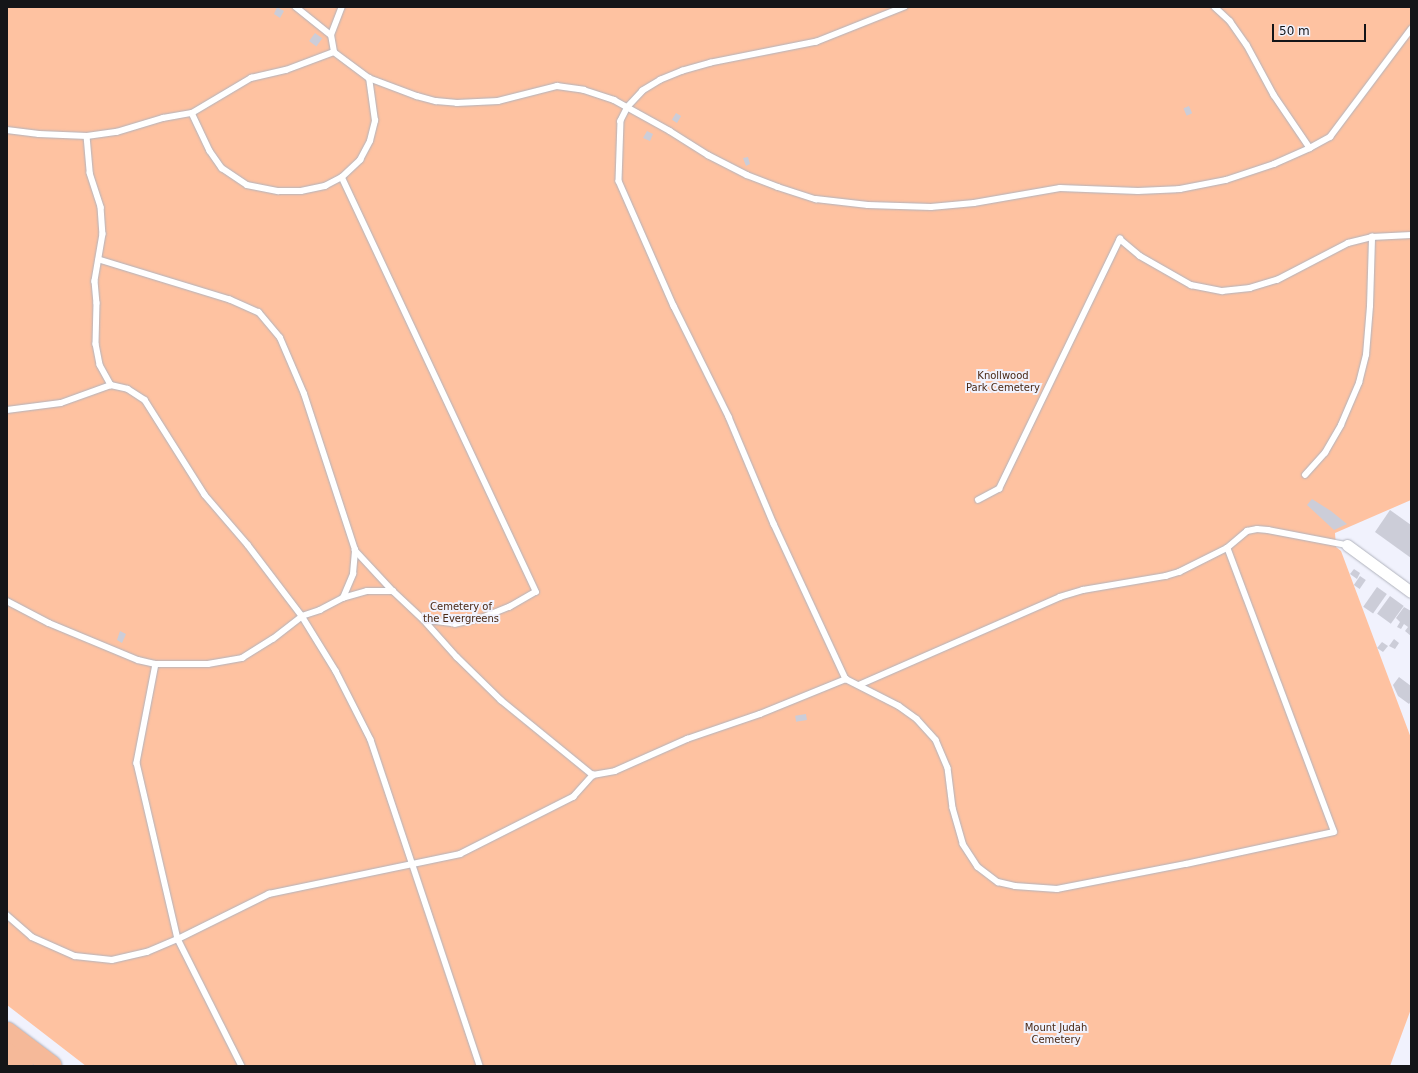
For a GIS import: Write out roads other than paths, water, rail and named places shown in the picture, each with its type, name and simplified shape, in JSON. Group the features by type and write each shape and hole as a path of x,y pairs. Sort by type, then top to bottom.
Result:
{"highway":[{"path":"7,1032 52,1066"},
{"path":"7,1053 23,1066"}],"street":[{"path":"1348,545 1411,592"}],"lane":[{"path":"296,7 331,35"},
{"path":"342,7 331,35 334,52 369,78 417,96 436,101 457,103 498,100 557,86 590,92 614,100 628,107 708,155 746,175 778,188 816,199 868,205 932,208 974,203 1060,188 1138,191 1180,188 1226,180 1274,164 1310,148 1330,137 1411,29"},
{"path":"905,7 817,42 711,63 683,71 661,80 643,91 628,107 621,121 620,181 674,306 729,417 774,524 846,679 899,706 917,719 936,740 948,768 953,808 963,844 978,867 998,882 1015,886 1057,889 1186,864 1334,832 1227,548"},
{"path":"1215,7 1230,21 1247,45 1274,95 1310,148"},
{"path":"7,130 39,134 87,136 117,132 163,118 192,113 251,78 286,70 334,52"},
{"path":"192,113 210,151 222,168 247,185 278,191 301,191 325,186 342,177 360,160 370,141 375,121 369,78"},
{"path":"87,136 90,173 101,207 103,234 95,281 97,303 96,344 100,365 111,385"},
{"path":"342,177 536,592 510,607 483,618 456,624 424,620"},
{"path":"978,500 998,489 1120,239 1140,256 1191,285 1222,291 1250,288 1277,280 1301,269 1348,242 1372,237 1411,235"},
{"path":"1305,475 1325,453 1341,425 1359,383 1366,355 1370,306 1372,237"},
{"path":"99,260 230,300 259,313 280,338 304,394 355,550 353,574 342,598"},
{"path":"7,410 60,403 111,385 128,389 145,400 205,495 248,545 302,616 336,671 371,740 480,1066"},
{"path":"859,685 1060,597 1083,590 1166,576 1179,572 1227,548 1244,533 1257,529 1348,545"},
{"path":"355,550 393,591 424,620 457,657 502,700 593,775"},
{"path":"7,601 49,623 138,660 156,664 208,664 242,658 274,639 302,616 320,610 342,598 367,592 393,591"},
{"path":"156,664 137,763 178,939 242,1066"},
{"path":"7,915 32,937 75,956 112,960 147,952 178,939 269,894 460,854 573,797 593,775 615,772 687,739 760,714 846,679"}],"park label":[{"name":"Knollwood Park Cemetery","path":"1003,380"},
{"name":"Cemetery of the Evergreens","path":"461,612"},
{"name":"Mount Judah Cemetery","path":"1056,1032"}]}
